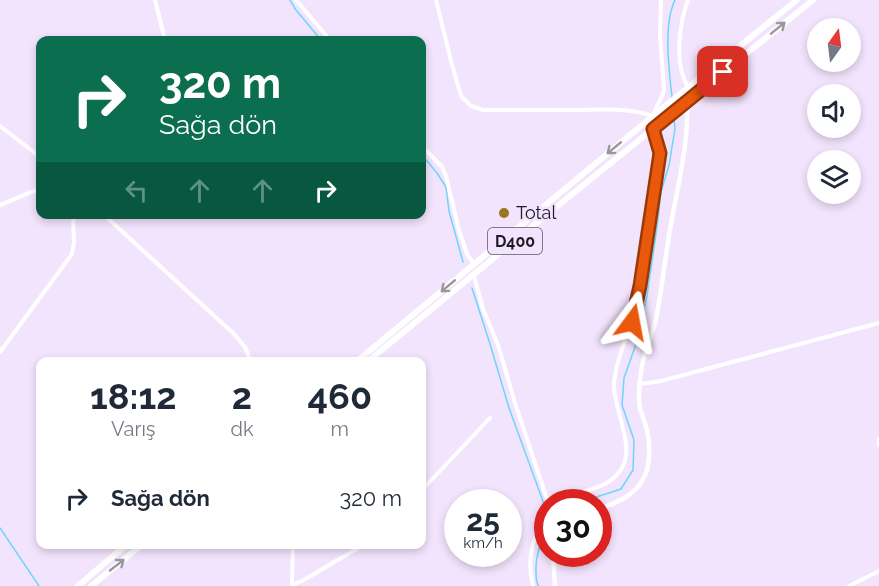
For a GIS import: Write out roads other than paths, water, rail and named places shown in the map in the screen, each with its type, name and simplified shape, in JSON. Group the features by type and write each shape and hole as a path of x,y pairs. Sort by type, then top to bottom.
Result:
{"highway":[{"name":"D400","path":"362,357 688,87 797,0"},
{"name":"D400","path":"374,357 813,0"},
{"path":"78,586 122,549"},
{"path":"91,586 137,549"}],"street":[{"path":"155,0 164,36"},
{"path":"296,0 327,36"},
{"path":"436,0 461,96 471,106 483,110 618,108 653,116 664,90 660,26 661,0"},
{"path":"688,0 681,26 679,47 683,79 688,87"},
{"path":"612,505 632,494 644,478 648,465 648,435 640,408 639,384 645,352 655,322 680,183 687,115 685,103"},
{"path":"0,126 36,154"},
{"path":"590,489 611,482 626,459 614,384 636,309 660,153 653,129"},
{"path":"426,150 442,167 446,176 459,230 467,254 474,264"},
{"path":"0,205 36,190"},
{"path":"0,352 72,254 73,219"},
{"path":"108,219 234,334 245,347 249,357"},
{"path":"473,275 544,489"},
{"path":"639,384 661,381 879,323"},
{"path":"426,486 490,418"},
{"path":"879,439 879,445"},
{"path":"533,586 530,561 534,538"},
{"path":"292,549 292,586 356,549"},
{"path":"554,567 555,586"},
{"path":"849,586 879,571"}],"waterway":[{"path":"290,0 318,36"},
{"path":"672,97 668,34 671,10 675,0"},
{"path":"612,492 621,489 633,470 634,440 622,405 624,378 635,347 647,296 661,192 669,165 675,129 674,117"},
{"path":"426,160 446,187 449,211 463,262"},
{"path":"472,288 509,408 539,489"},
{"path":"0,528 39,586"},
{"path":"536,567 538,586"}],"place":[{"name":"Total","path":"504,213"}]}
